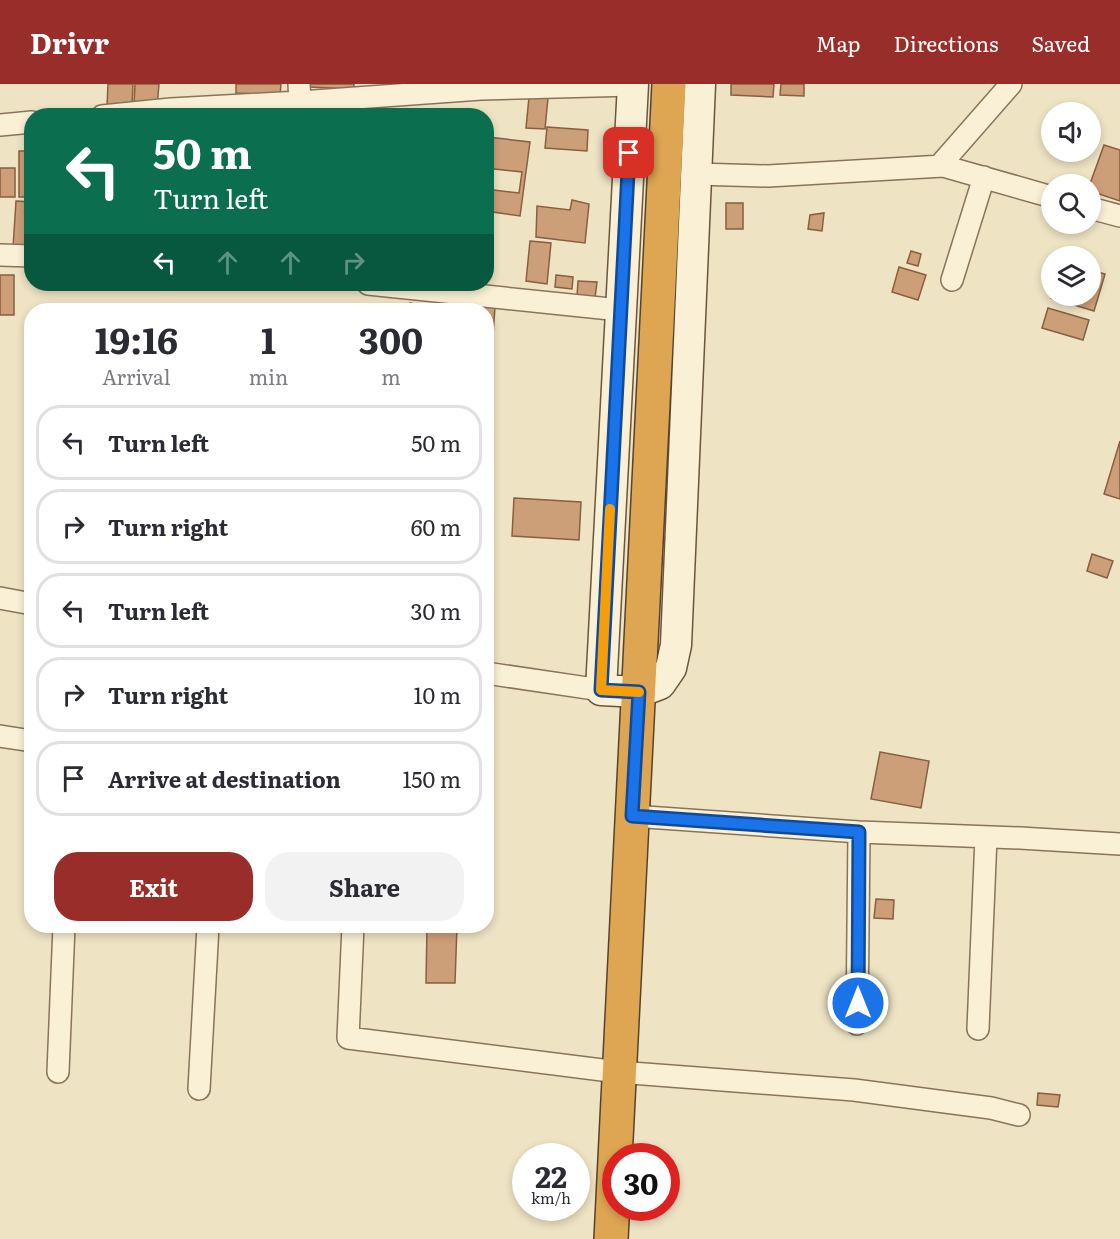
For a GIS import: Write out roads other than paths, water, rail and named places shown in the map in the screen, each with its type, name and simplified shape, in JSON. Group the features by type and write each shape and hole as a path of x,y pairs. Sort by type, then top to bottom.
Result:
{"highway":[{"path":"611,1239 669,84"}],"main road":[{"path":"633,84 601,690 639,692 660,684 671,668 676,645 700,84"}],"street":[{"path":"193,108 300,93 633,84"},
{"path":"943,166 941,164 1011,84"},
{"path":"0,125 24,123"},
{"path":"696,174 768,176 943,166 1041,194"},
{"path":"952,280 984,177"},
{"path":"1101,211 1120,216"},
{"path":"0,255 24,256"},
{"path":"436,291 620,310"},
{"path":"0,598 24,602"},
{"path":"494,674 601,690"},
{"path":"0,736 24,740"},
{"path":"632,816 859,832 1120,844"},
{"path":"857,1024 859,832"},
{"path":"978,1029 986,837"},
{"path":"58,1072 64,933"},
{"path":"198,1089 208,933"},
{"path":"353,933 348,1038 618,1072 854,1090 991,1108 1019,1115"}]}
